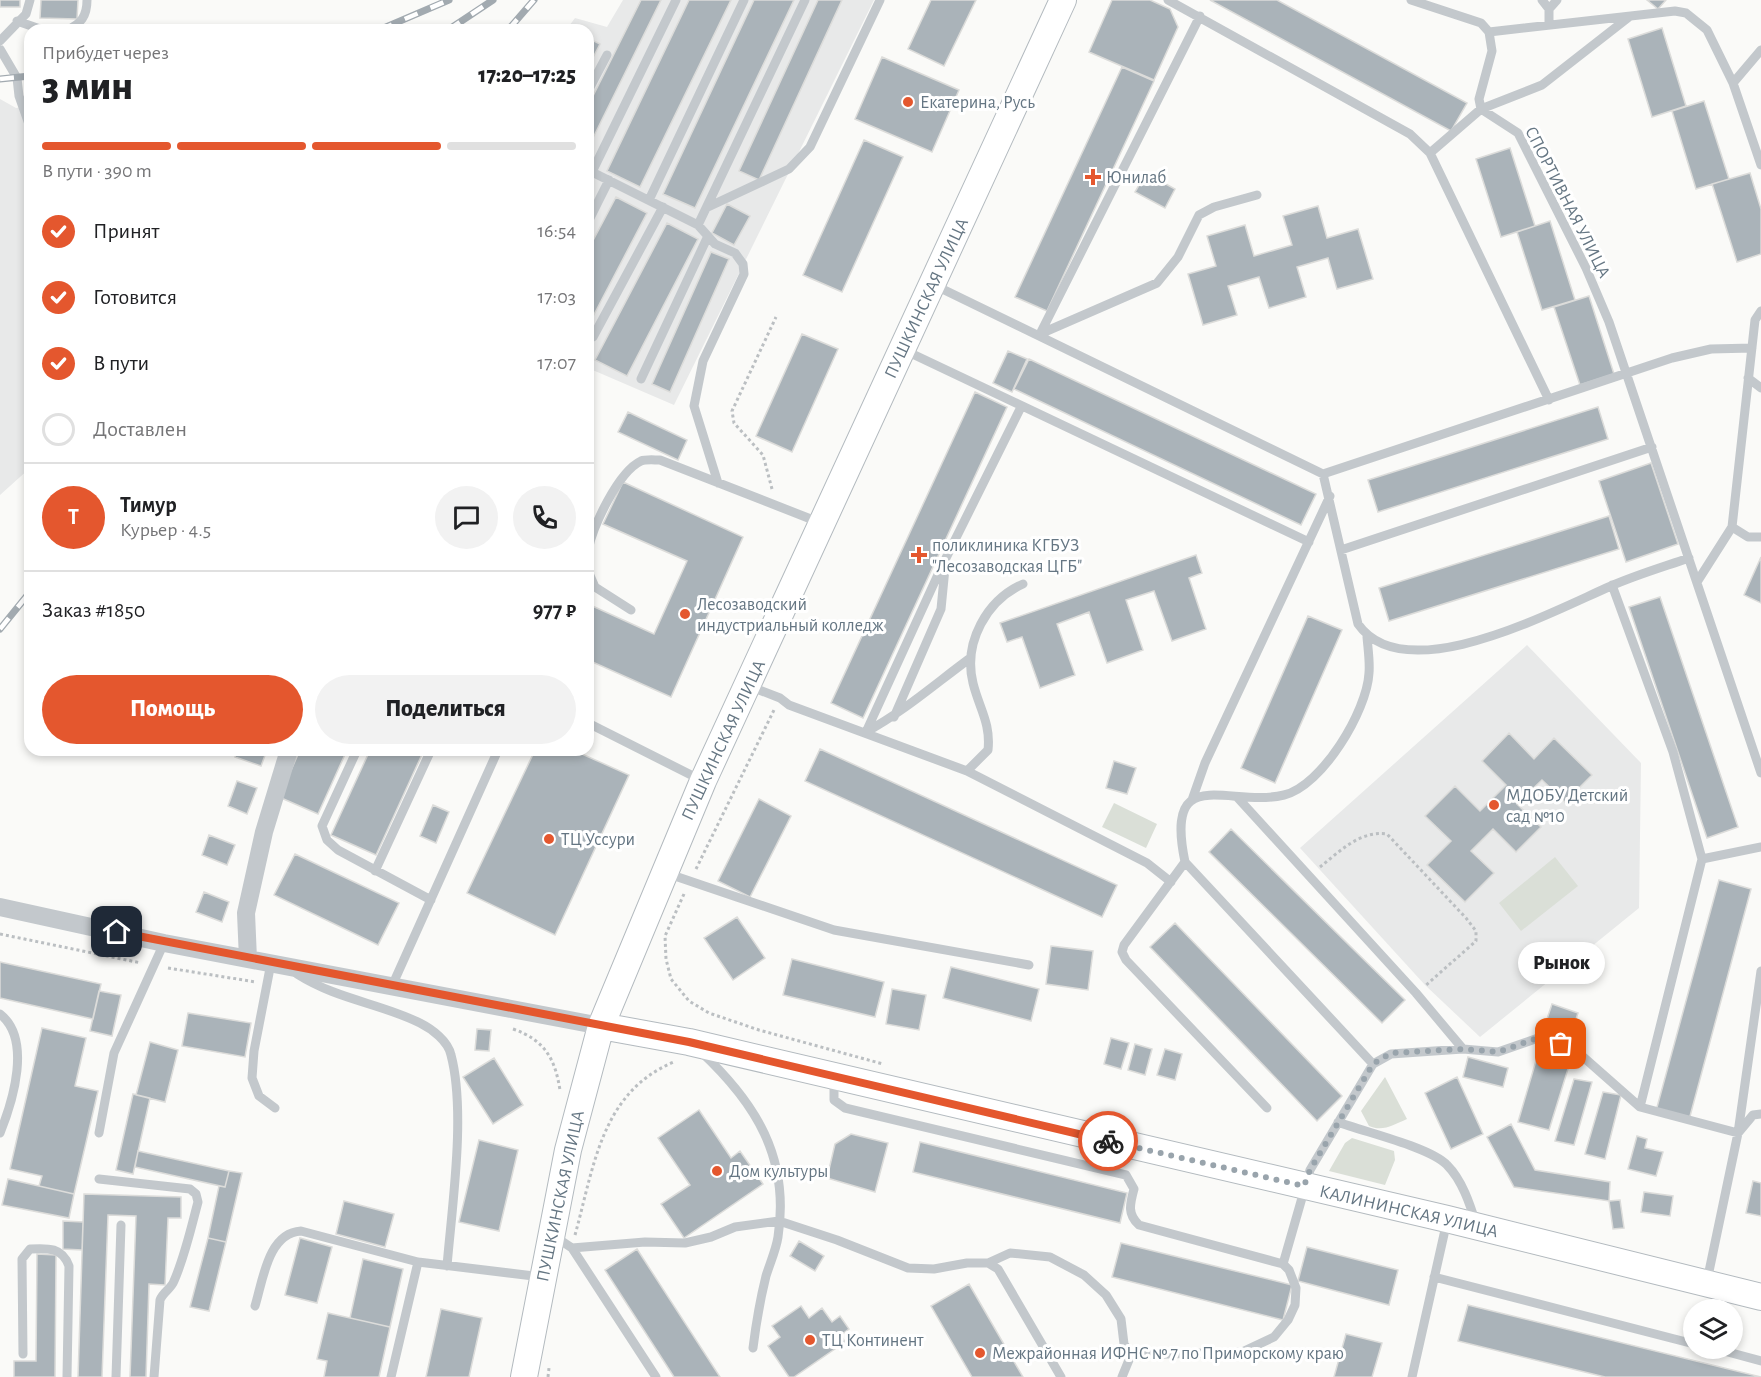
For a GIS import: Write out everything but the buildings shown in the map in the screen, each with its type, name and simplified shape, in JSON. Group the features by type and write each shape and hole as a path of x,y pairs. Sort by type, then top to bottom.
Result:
{"main road":[{"name":"ПУШКИНСКАЯ УЛИЦА","path":"524,1377 542,1277 560,1244 568,1150 601,1026 703,781 749,686 1063,0"},
{"name":"КАЛИНИНСКАЯ УЛИЦА","path":"601,1026 689,1042 1447,1219 1761,1297"}],"street":[{"path":"248,959 246,914 264,832 287,756"},
{"name":"КАЛИНИНСКАЯ УЛИЦА","path":"0,907 164,943 601,1026"}],"lane":[{"path":"0,41 26,14 30,0"},
{"path":"79,24 87,11 87,0"},
{"path":"594,163 676,0"},
{"path":"649,200 744,0"},
{"path":"698,225 805,0"},
{"path":"708,207 789,169 810,147 880,0"},
{"path":"1168,0 1410,134 1430,153 1549,400"},
{"path":"1411,0 1481,23 1489,32 1492,51 1479,99 1481,109"},
{"path":"1542,0 1549,9 1550,23"},
{"path":"1549,9 1557,0"},
{"path":"1489,32 1550,23 1675,11 1686,13 1707,30 1733,83 1761,165"},
{"path":"1040,334 1200,16"},
{"path":"1430,153 1481,109 1542,85 1631,16"},
{"path":"18,21 26,24"},
{"path":"0,49 17,78 19,96 24,111"},
{"path":"1733,83 1761,50"},
{"path":"594,79 607,54"},
{"name":"СПОРТИВНАЯ УЛИЦА","path":"1481,109 1518,133 1586,268 1609,322 1761,773"},
{"path":"594,173 698,225 715,244 735,253 743,264 744,274 703,361 694,406 718,483"},
{"path":"594,210 609,180"},
{"path":"1040,334 1157,283 1178,257 1199,214 1214,207 1257,195"},
{"path":"594,336 663,207"},
{"path":"641,379 708,236"},
{"path":"932,284 1040,334 1323,474 1698,351 1752,348"},
{"path":"1697,582 1732,527 1755,320 1761,311"},
{"path":"902,349 1309,542"},
{"path":"1748,378 1761,388"},
{"path":"866,732 946,558 1021,407"},
{"path":"1341,549 1652,447"},
{"path":"594,535 605,508 626,474 642,460 660,460 823,524"},
{"path":"1323,474 1330,495 1358,624 1367,637 1383,646 1403,651 1463,644 1513,628 1612,585 1689,558"},
{"path":"1330,495 1205,763 1192,800 1184,811 1179,832 1185,862 1373,1064"},
{"path":"1732,527 1748,537 1761,537"},
{"path":"894,717 941,609 946,558"},
{"path":"967,771 988,750 990,733 973,684 969,659 975,635 992,605 1005,592 1023,584"},
{"path":"594,585 631,610"},
{"path":"1612,585 1673,752 1702,859 1640,1107"},
{"path":"1192,800 1210,793 1237,797 1283,795 1303,787 1332,755 1360,712 1369,674 1367,637"},
{"path":"866,732 894,717 928,688 969,659"},
{"path":"749,686 780,698 789,705 967,771 1147,863 1171,882"},
{"path":"594,726 703,781"},
{"path":"354,756 322,826 323,833 332,846 431,900"},
{"path":"375,871 428,756"},
{"path":"392,986 495,756"},
{"path":"1237,797 1416,993 1463,1049"},
{"path":"1702,859 1761,848"},
{"path":"1185,862 1124,945 1122,952 1126,960 1267,1108"},
{"path":"663,873 690,880 834,930 1029,965"},
{"path":"99,1132 114,1053 164,943"},
{"path":"275,1108 259,1096 252,1078 254,1051 267,983 278,965 316,986 419,1022 435,1031 451,1053 456,1097 455,1168 447,1266"},
{"path":"1706,1284 1738,1133 1761,970"},
{"path":"0,1014 10,1022 16,1046 16,1073 0,1132"},
{"path":"1283,1264 1304,1186 1338,1122 1373,1064 1391,1053 1463,1049 1498,1052 1538,1038 1574,1048 1640,1107 1738,1133"},
{"path":"689,1042 736,1088 766,1134 780,1175 777,1238 756,1322 753,1348"},
{"path":"834,1077 834,1100 844,1108 1126,1175 1134,1190 1129,1208 1133,1219 1139,1225 1283,1264 1289,1270 1296,1288 1295,1305 1288,1320 1274,1337 1242,1352 1131,1355"},
{"path":"1738,1133 1753,1115 1761,1114"},
{"path":"1338,1122 1422,1151 1445,1163 1453,1173 1470,1206 1476,1227"},
{"path":"99,1179 190,1189 196,1194 198,1202 179,1268 173,1285 163,1292 160,1300 154,1377"},
{"path":"1415,1376 1447,1219"},
{"path":"560,1244 685,1243 711,1237 735,1227 779,1221 837,1240 908,1268 934,1269 967,1263 988,1263 1010,1253 1050,1257 1084,1275 1106,1294 1121,1319 1124,1344 1131,1355"},
{"path":"116,1377 121,1225"},
{"path":"255,1306 270,1255 281,1238 292,1232 301,1231 418,1262 542,1277"},
{"path":"560,1244 656,1377"},
{"path":"23,1354 22,1259 30,1249 58,1250 65,1255 69,1266 67,1377"},
{"path":"392,1377 418,1262"},
{"path":"988,1263 998,1269 1061,1377"},
{"path":"1434,1277 1683,1341"},
{"path":"1122,1377 1131,1355"},
{"path":"1743,1356 1761,1361"}],"path":[{"path":"776,317 732,411 734,423 763,455 776,505"},
{"path":"780,698 690,880 665,936 666,958 671,979 689,1001 709,1013 759,1030 886,1064"},
{"path":"1309,875 1351,843 1371,834 1387,834 1402,848 1476,931 1476,941 1416,993"},
{"path":"0,934 153,965 267,983"},
{"path":"511,1028 546,1049 556,1067 561,1096"},
{"path":"560,1244 613,1115 629,1090 651,1071 674,1062"},
{"path":"548,1377 550,1365"}],"shaded area":[{"path":"623,0 874,0 674,405 594,371 594,24 570,24 575,18 607,27"},
{"path":"0,99 16,108 24,107 24,473 0,495"},
{"name":"МДОБУ Детский сад №10","path":"1527,645 1641,763 1639,908 1480,1037 1425,985 1300,848"},
{"path":"1114,803 1157,824 1146,848 1102,827"},
{"path":"1555,857 1578,886 1521,931 1499,903"},
{"path":"1385,1077 1407,1119 1388,1127 1374,1128 1369,1126 1361,1111"},
{"path":"1352,1138 1394,1151 1395,1160 1385,1185 1329,1171 1345,1143"}],"railway":[{"path":"393,24 449,0"},
{"path":"457,24 493,0"},
{"path":"513,24 534,0"},
{"path":"0,79 24,77"},
{"path":"0,629 24,599"}],"way so far":[{"path":"1108,1141 1304,1186 1310,1170 1373,1064 1391,1053 1463,1049 1476,1052 1498,1052 1529,1039 1538,1038 1561,1044"}],"place":[{"name":"Екатерина, Русь","path":"908,102"},
{"name":"Юнилаб","path":"1093,177"},
{"name":"поликлиника КГБУЗ \"Лесозаводская ЦГБ\"","path":"919,555"},
{"name":"Лесозаводский индустриальный колледж","path":"685,614"},
{"name":"МДОБУ Детский сад №10","path":"1494,805"},
{"name":"ТЦ Уссури","path":"549,839"},
{"name":"Рынок","path":"1561,1044"},
{"name":"Дом культуры","path":"717,1171"},
{"name":"ТЦ Континент","path":"810,1340"},
{"name":"Межрайонная ИФНС № 7 по Приморскому краю","path":"980,1353"}],"route":[{"path":"117,932 164,943 689,1042 1108,1141"}]}
